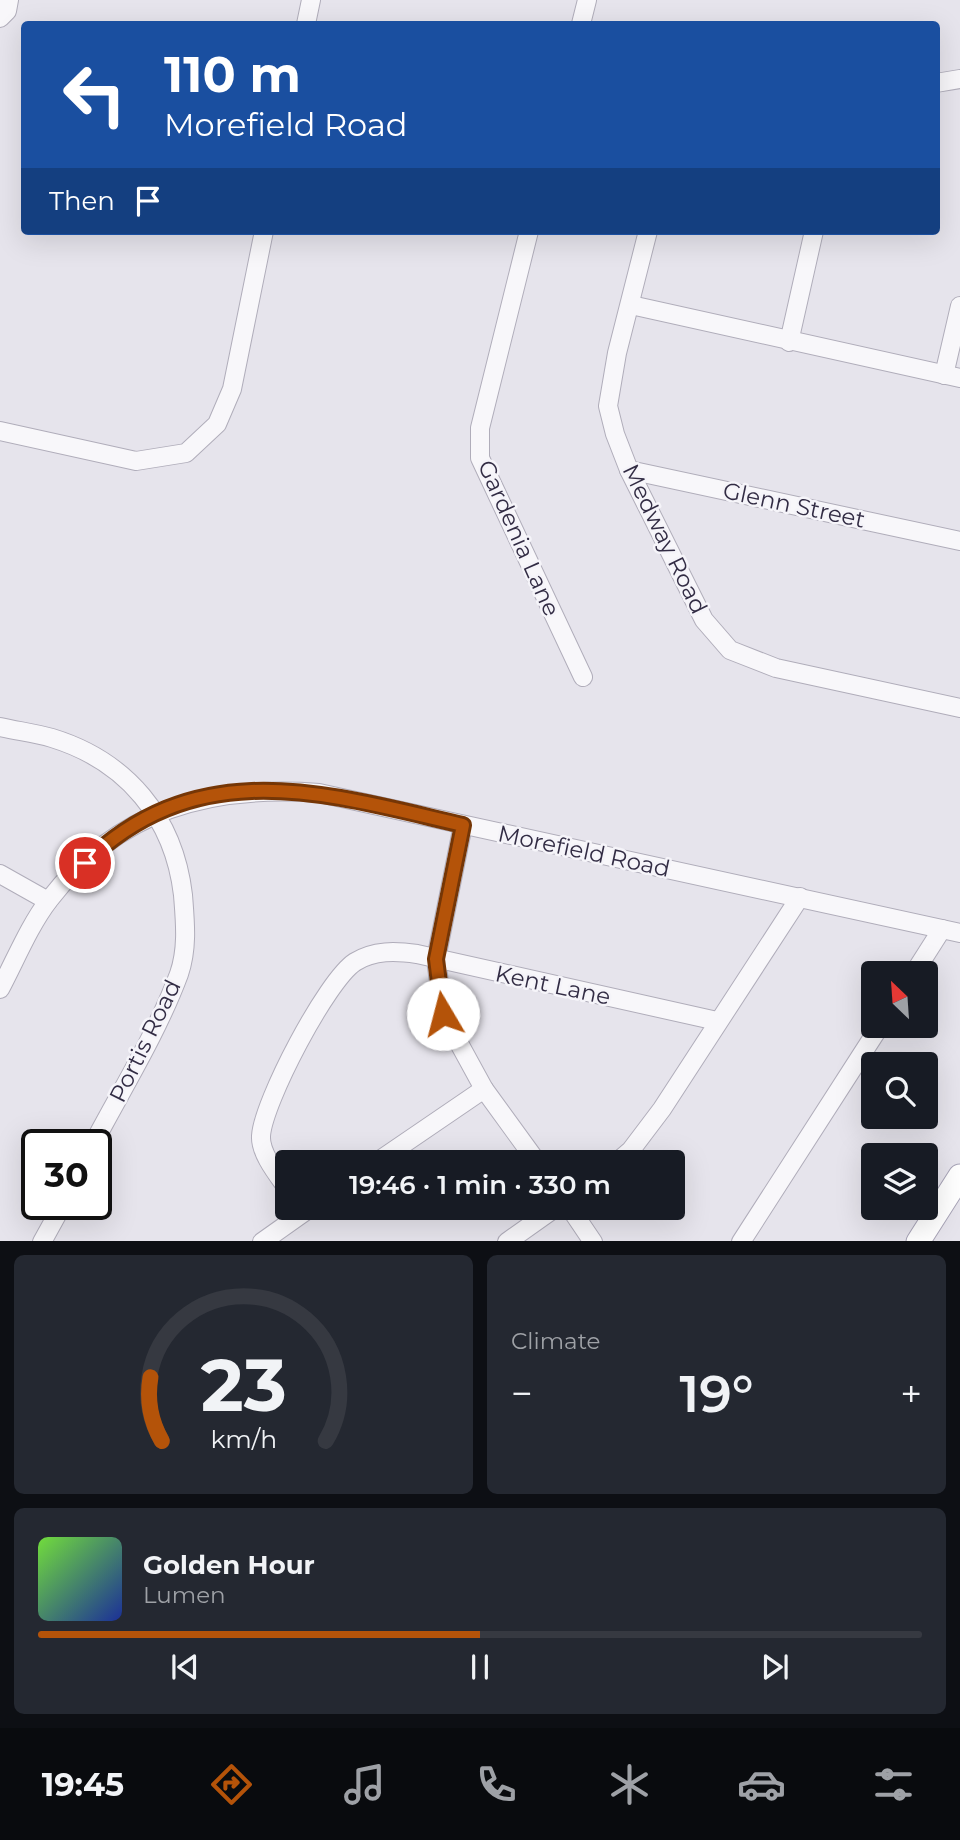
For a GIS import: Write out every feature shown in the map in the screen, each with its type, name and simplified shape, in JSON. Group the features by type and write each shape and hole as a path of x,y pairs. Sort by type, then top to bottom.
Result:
{"main road":[{"path":"918,1241 960,1177"}],"street":[{"path":"0,19 7,11 9,0"},
{"path":"307,21 311,0"},
{"path":"582,21 587,0"},
{"path":"940,82 960,79"},
{"path":"0,431 136,460 186,453 217,424 232,389 263,235"},
{"name":"Gardenia Lane","path":"528,235 480,428 480,458 583,677"},
{"name":"Medway Road","path":"647,235 617,353 608,406 615,435 629,470 704,620 730,650 776,668 960,708"},
{"path":"789,342 813,235"},
{"path":"631,305 952,377 960,306"},
{"name":"Glenn Street","path":"629,470 960,541"},
{"name":"Portis Road","path":"0,727 53,738 106,763 132,785 156,813 179,862 186,931 180,972 101,1129"},
{"name":"Morefield Road","path":"0,989 48,901 97,851 156,813 204,797 270,789 319,793 951,931"},
{"path":"463,825 436,959 443,1014 484,1089 528,1150"},
{"path":"0,874 48,901"},
{"path":"631,1150 662,1109 800,897"},
{"path":"925,961 951,931"},
{"name":"Kent Lane","path":"275,1171 261,1137 275,1091 326,995 355,962 373,954 392,951 436,959 718,1021"},
{"path":"741,1241 872,1038"},
{"path":"394,1150 484,1089"},
{"path":"42,1241 54,1220"},
{"path":"262,1241 290,1220"},
{"path":"506,1241 537,1220"},
{"path":"578,1220 593,1241"}],"route":[{"path":"85,863 97,851 156,813 204,797 239,792 270,789 319,793 463,825 436,959 443,1014"}]}
